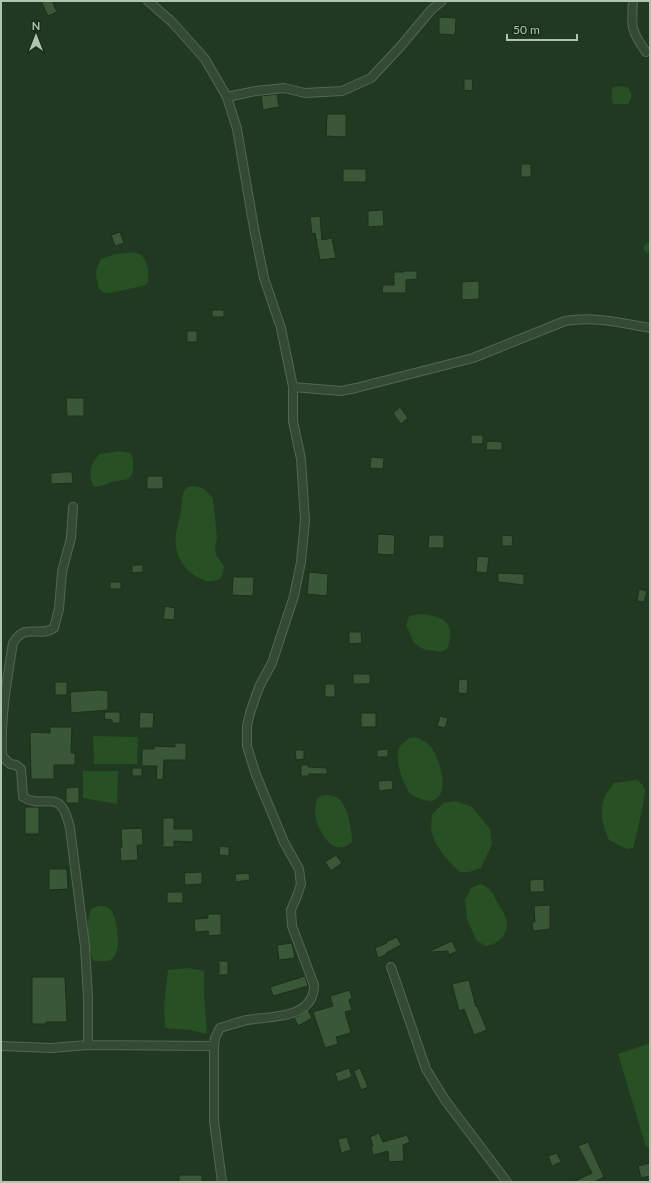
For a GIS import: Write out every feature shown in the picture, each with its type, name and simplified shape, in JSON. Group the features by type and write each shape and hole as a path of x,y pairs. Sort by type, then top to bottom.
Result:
{"street":[{"path":"148,1 172,22 205,60 227,97 237,129 264,278 281,328 293,387 293,421 301,459 305,520 301,562 294,596 272,663 258,687 247,726 247,746 256,776 284,842 298,869 301,884 291,910 292,926 314,984 314,993 309,1002 301,1009 291,1014 245,1020 220,1028 215,1038 214,1120 222,1182"},
{"path":"227,97 256,91 284,88 305,93 342,91 354,86 371,78 400,47 431,10 442,1"},
{"path":"633,1 631,22 633,30 646,52"},
{"path":"293,387 341,391 356,388 473,358 565,321 578,319 609,320 650,328"},
{"path":"73,507 70,538 62,572 56,622 54,628 50,631 29,631 20,634 13,643 1,740 2,756 10,764 16,765 21,769 24,797 30,801 54,801 62,806 66,813 85,946 88,998 88,1045"},
{"path":"391,967 426,1069 445,1100 507,1182"},
{"path":"1,1046 51,1048 88,1045 214,1046"}],"shaded area":[{"path":"617,86 627,87 630,90 631,97 628,104 614,104 612,102 612,88"},
{"path":"133,252 142,255 146,262 148,269 147,284 110,293 104,293 99,289 96,274 97,267 101,259 116,254"},
{"path":"120,451 131,453 133,469 131,476 128,479 94,487 90,473 96,458 99,454"},
{"path":"194,486 203,488 213,498 217,538 215,549 216,555 224,566 220,579 212,581 202,579 191,573 183,564 177,553 176,533 183,495 187,487"},
{"path":"420,614 436,617 446,622 450,633 450,640 447,649 441,652 423,649 414,643 406,625 409,616"},
{"path":"93,736 138,737 137,764 94,764"},
{"path":"416,737 426,742 431,747 437,758 442,773 442,788 440,794 433,801 423,800 409,792 399,769 399,747 409,738"},
{"path":"83,771 118,771 117,804 83,798"},
{"path":"637,780 644,787 645,794 633,848 627,849 609,840 603,824 602,807 605,796 614,783"},
{"path":"327,795 339,799 345,807 350,825 352,842 345,847 332,845 327,841 316,820 316,801 320,796"},
{"path":"456,801 472,807 490,829 492,844 481,868 469,872 459,872 436,844 431,831 432,815 443,803"},
{"path":"481,884 493,893 507,923 506,932 501,938 495,943 485,946 476,940 467,919 465,900 471,888"},
{"path":"98,906 110,909 113,913 117,927 117,951 114,957 107,961 94,961 88,942 88,922 91,909"},
{"path":"188,968 204,971 207,1034 191,1030 165,1028 164,1008 168,970"},
{"path":"650,1043 650,1147 646,1147 618,1054"}],"building":[{"path":"41,1 52,1 57,12 48,16"},
{"path":"439,17 456,18 455,35 439,34"},
{"path":"464,79 473,79 472,91 464,90"},
{"path":"277,94 279,107 263,110 261,96"},
{"path":"327,114 346,114 346,137 326,136"},
{"path":"521,164 531,164 531,177 521,177"},
{"path":"343,169 366,169 366,182 343,182"},
{"path":"383,210 384,226 368,227 368,211"},
{"path":"320,216 322,240 332,238 336,258 320,260 315,233 312,234 310,217"},
{"path":"120,232 124,243 115,246 111,235"},
{"path":"417,271 417,279 406,280 406,293 382,293 383,285 394,285 394,272"},
{"path":"479,281 479,299 462,300 462,282"},
{"path":"212,310 224,310 224,317 212,317"},
{"path":"187,331 197,331 197,342 187,342"},
{"path":"66,398 84,398 84,416 67,416"},
{"path":"400,407 408,418 401,424 393,413"},
{"path":"471,435 483,435 483,444 471,444"},
{"path":"487,441 502,442 502,450 486,450"},
{"path":"371,457 384,458 383,469 370,468"},
{"path":"72,472 73,483 51,484 51,473"},
{"path":"147,476 163,476 163,489 147,489"},
{"path":"378,534 395,535 394,555 377,554"},
{"path":"429,535 444,535 444,548 428,548"},
{"path":"502,535 513,536 512,546 502,546"},
{"path":"477,556 489,557 487,573 476,572"},
{"path":"132,565 143,565 143,572 132,573"},
{"path":"309,572 328,574 327,596 307,594"},
{"path":"498,573 524,574 524,585 498,582"},
{"path":"233,577 254,577 253,596 232,595"},
{"path":"110,582 121,582 121,589 110,589"},
{"path":"639,589 647,591 644,602 637,601"},
{"path":"165,606 175,608 174,620 163,619"},
{"path":"349,632 361,632 362,643 349,644"},
{"path":"353,674 370,674 370,684 353,684"},
{"path":"459,679 468,680 467,694 458,693"},
{"path":"55,682 67,682 67,695 55,695"},
{"path":"325,684 335,684 335,697 325,697"},
{"path":"98,690 108,691 108,710 71,713 70,692"},
{"path":"105,712 120,712 120,723 112,723 112,720 104,719"},
{"path":"140,712 154,713 153,728 139,728"},
{"path":"361,713 376,713 376,727 361,727"},
{"path":"440,716 448,718 445,728 437,726"},
{"path":"50,727 72,727 71,753 75,753 75,765 54,765 54,779 31,779 30,732 50,733"},
{"path":"175,743 186,743 186,760 164,760 163,780 156,779 157,766 142,766 142,749 154,749 154,746 175,747"},
{"path":"388,749 388,757 377,757 377,750"},
{"path":"295,750 304,750 304,759 296,760"},
{"path":"301,765 327,768 327,774 309,774 309,776 301,776"},
{"path":"132,768 142,768 142,776 132,776"},
{"path":"392,780 393,789 379,791 378,781"},
{"path":"79,787 79,803 66,803 66,788"},
{"path":"25,807 39,807 39,834 25,834"},
{"path":"163,818 174,818 174,829 193,829 193,842 174,841 174,847 163,847"},
{"path":"142,828 143,845 137,845 138,860 121,861 121,829"},
{"path":"220,846 229,847 229,856 219,855"},
{"path":"336,855 342,863 331,871 325,862"},
{"path":"49,869 67,869 68,889 49,890"},
{"path":"202,872 202,884 185,885 184,873"},
{"path":"249,873 250,880 236,882 235,874"},
{"path":"544,879 544,892 530,892 530,880"},
{"path":"167,892 183,892 183,903 167,903"},
{"path":"550,905 550,929 533,931 532,922 535,922 534,906"},
{"path":"208,914 221,914 221,935 209,936 208,931 195,932 194,919 208,918"},
{"path":"397,937 401,945 378,958 375,948"},
{"path":"452,941 457,951 449,955 448,951 430,952 430,951"},
{"path":"292,943 295,958 279,960 277,945"},
{"path":"219,961 228,961 228,975 219,975"},
{"path":"305,976 308,986 273,996 270,987"},
{"path":"32,977 65,977 67,1022 32,1024"},
{"path":"469,980 476,1007 477,1006 487,1030 474,1035 464,1009 459,1011 452,984"},
{"path":"350,990 352,998 349,1000 352,1010 345,1012 351,1033 336,1037 338,1044 325,1048 313,1012 333,1006 330,996"},
{"path":"308,1010 312,1018 298,1026 294,1018"},
{"path":"349,1068 352,1077 338,1082 335,1073"},
{"path":"360,1068 368,1087 361,1090 354,1071"},
{"path":"379,1133 383,1142 407,1135 410,1142 403,1145 404,1161 389,1162 388,1151 373,1155 371,1147 373,1146 370,1137"},
{"path":"347,1137 351,1150 341,1153 338,1139"},
{"path":"588,1142 604,1177 594,1182 573,1182 592,1173 578,1146"},
{"path":"557,1153 561,1162 552,1166 548,1156"},
{"path":"650,1163 650,1176 641,1178 638,1166"},
{"path":"179,1175 202,1175 202,1182 179,1182"}]}
